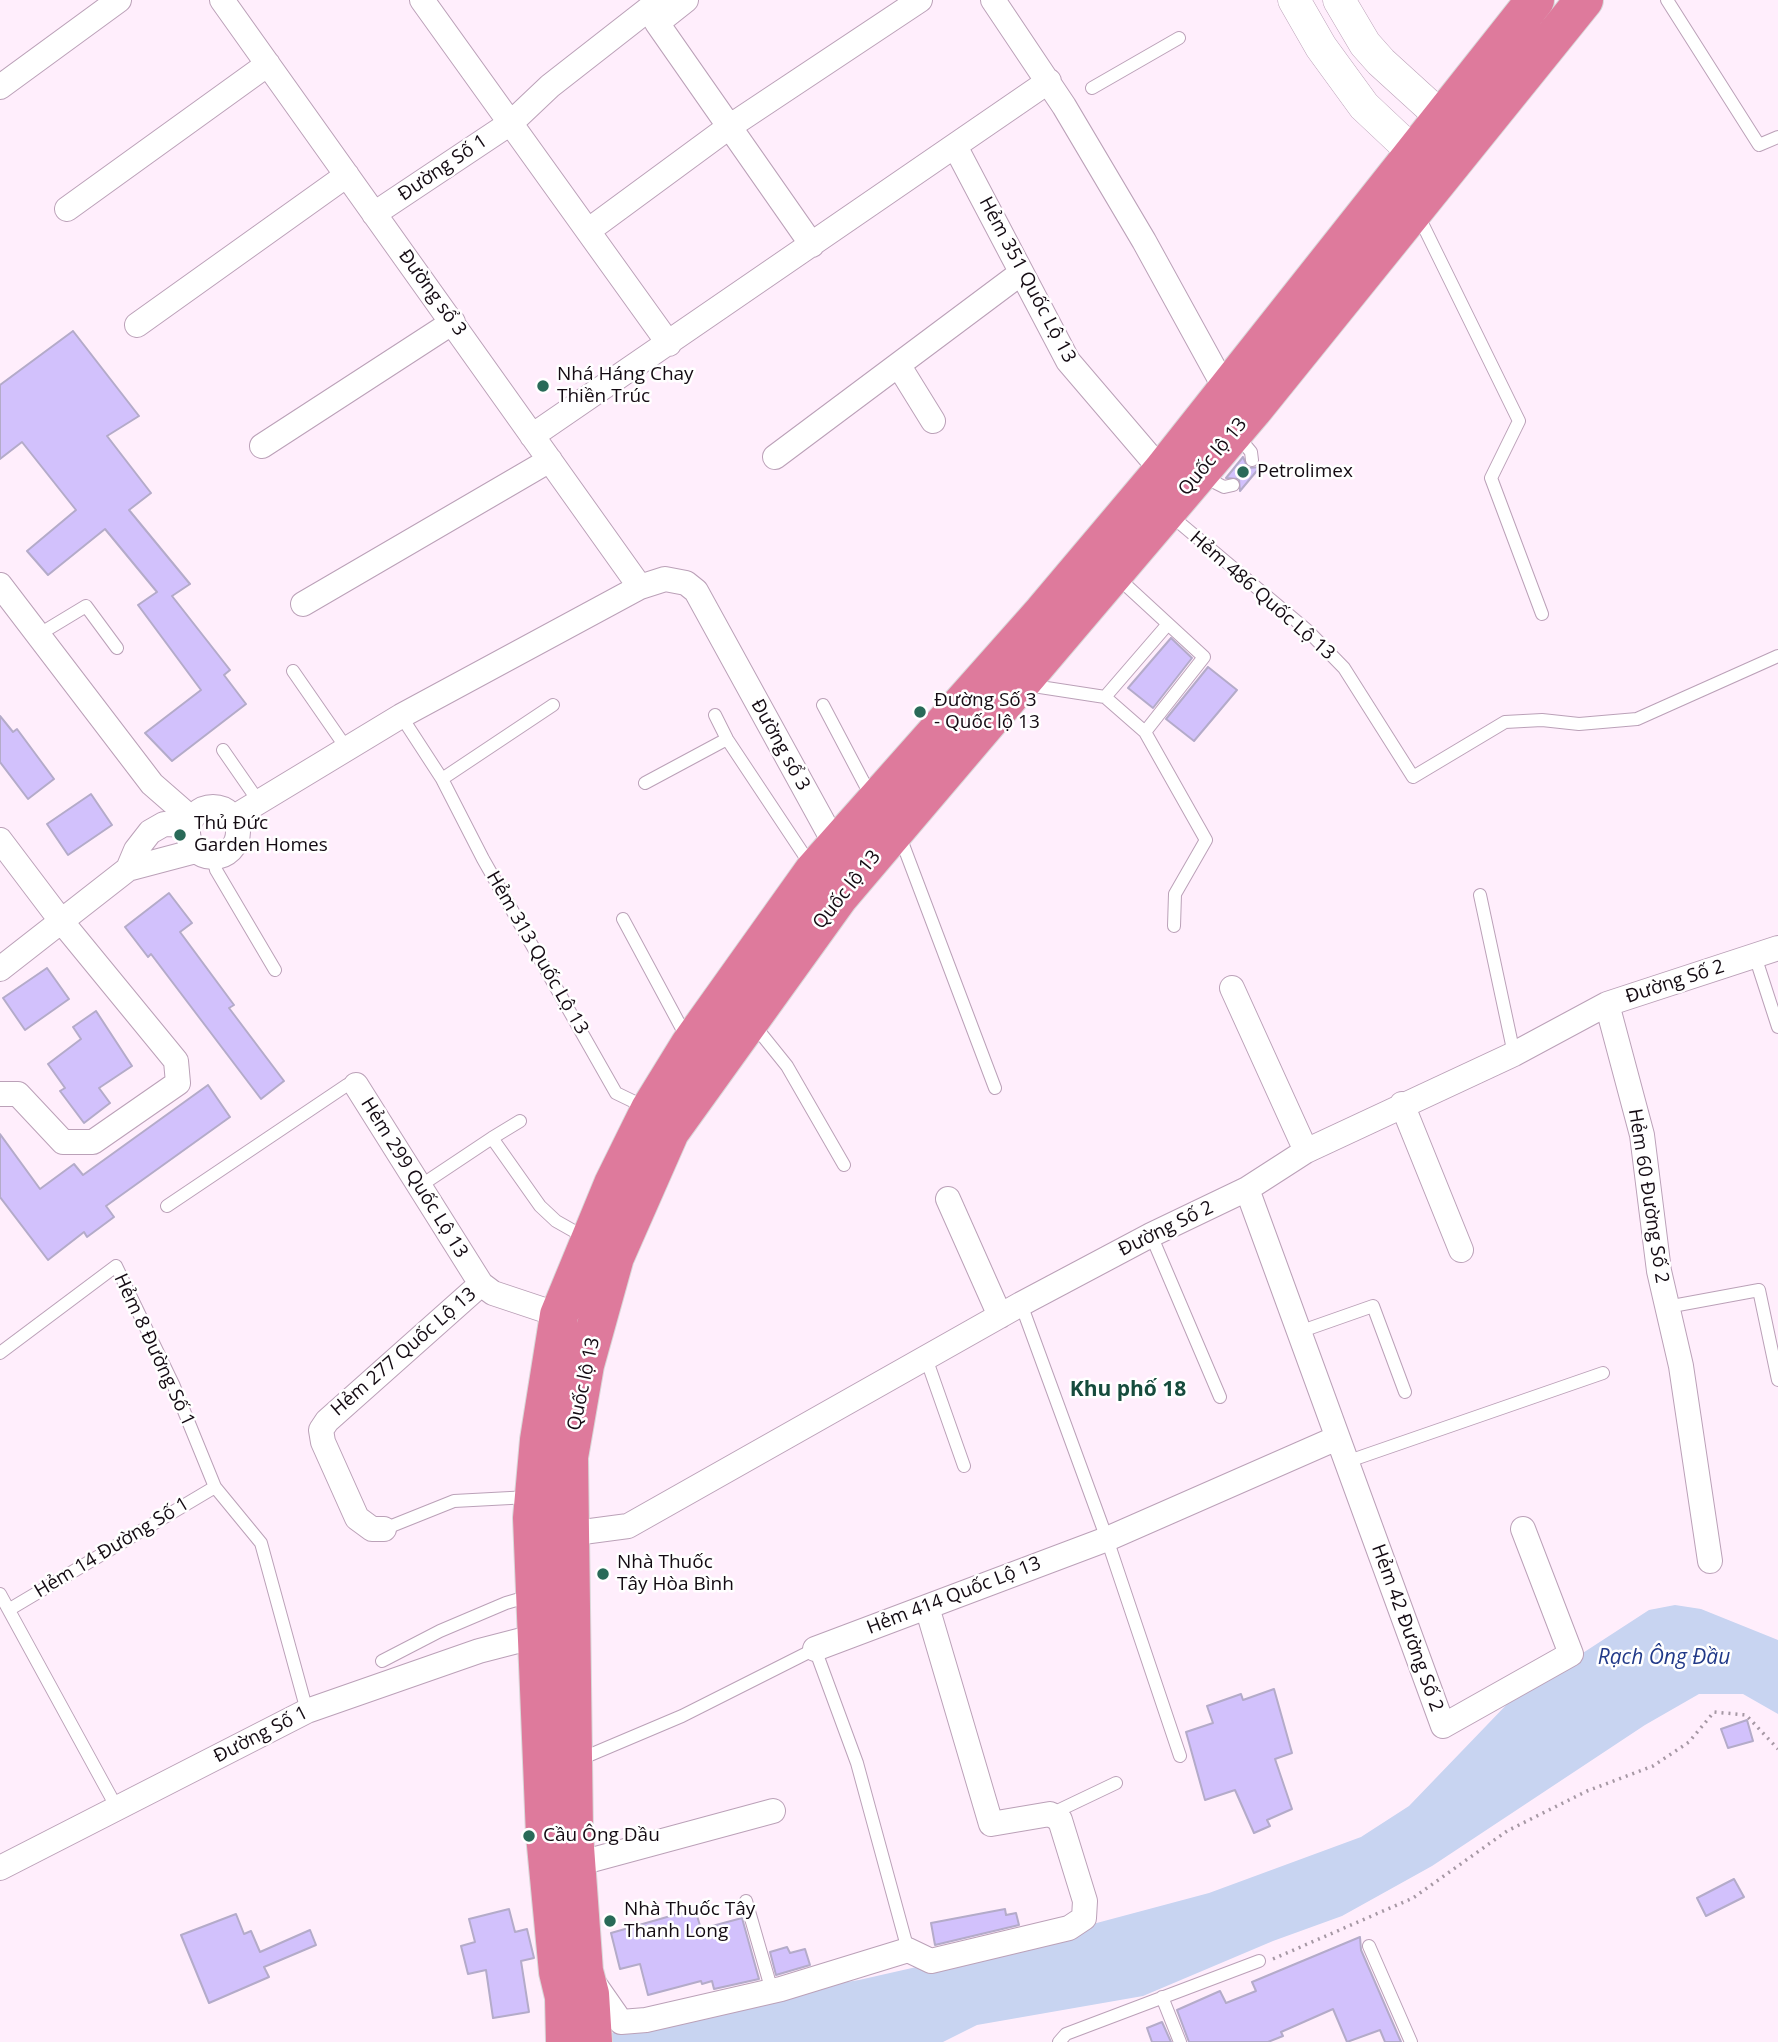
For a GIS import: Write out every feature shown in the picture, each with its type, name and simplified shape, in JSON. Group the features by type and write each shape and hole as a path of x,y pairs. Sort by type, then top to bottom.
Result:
{"highway":[{"name":"Quốc lộ 13","path":"1456,130 1535,0"},
{"name":"Quốc lộ 13","path":"572,2036 590,1994 571,1971 545,1835 534,1595 534,1496 539,1440 559,1315 589,1240 650,1109 690,1044 824,858 886,816 1020,684 1198,477 1227,392 1456,130 1584,0"},
{"name":"Quốc lộ 13","path":"571,1971 577,1864 569,1534 571,1444 585,1365 615,1257 670,1132 855,877 886,816 1042,612 1198,477 1243,446 1415,208 1427,165"}],"street":[{"path":"0,87 119,0"},
{"name":"Đường sổ 3","path":"222,0 640,587"},
{"path":"422,0 669,344"},
{"path":"686,0 657,23 811,245"},
{"path":"589,230 729,127 920,0"},
{"path":"993,0 1049,81 1068,103 1227,392"},
{"path":"1294,0 1321,47 1363,106 1427,165"},
{"path":"1339,0 1365,44 1381,62 1456,130"},
{"name":"Đường Số 1","path":"374,214 512,122 550,86 651,3"},
{"path":"67,209 268,64"},
{"path":"532,436 1049,81"},
{"name":"Hẻm 351 Quốc Lộ 13","path":"955,146 1068,362 1198,477"},
{"path":"137,325 347,176"},
{"path":"775,457 1021,273"},
{"path":"262,446 453,322"},
{"path":"899,366 933,421"},
{"path":"303,604 550,460"},
{"name":"Đường sổ 3","path":"234,817 401,716 640,587 665,579 687,583 696,591 824,858 855,877"},
{"path":"0,585 8,612 38,635 152,784 189,822"},
{"path":"0,969 128,869 204,854 232,848 238,838 234,817 225,809 212,806 200,809 189,822 187,834 204,854"},
{"path":"128,869 136,850 150,832 164,824 189,822"},
{"path":"0,839 62,922 176,1061 178,1083 93,1142 63,1142 18,1094 0,1094"},
{"name":"Đường Số 2","path":"569,1534 628,1526 1010,1310 1151,1234 1247,1189 1306,1151 1514,1054 1607,1004 1767,952"},
{"path":"1232,988 1306,1151"},
{"name":"Hẻm 60 Đường Số 2","path":"1607,1004 1642,1135 1659,1271 1681,1366 1710,1561"},
{"name":"Hẻm 299 Quốc Lộ 13","path":"356,1085 481,1284"},
{"path":"1402,1104 1461,1250"},
{"name":"Hẻm 42 Đường Số 2","path":"1247,1189 1443,1726 1572,1654 1522,1529"},
{"path":"948,1199 1010,1310"},
{"path":"481,1284 493,1293 559,1315"},
{"name":"Hẻm 277 Quốc Lộ 13","path":"384,1529 372,1529 357,1518 323,1442 321,1430 327,1420 481,1284"},
{"name":"Hẻm 414 Quốc Lộ 13","path":"815,1649 1107,1539 1337,1438"},
{"path":"571,1971 621,2022 658,2018 772,1992 908,1950 931,1961 1069,1928 1084,1918 1085,1902 1060,1820 1050,1814 991,1824 927,1606"},
{"name":"Đường Số 1","path":"0,1868 307,1711 478,1651 537,1636"},
{"path":"577,1864 773,1811"}],"lane":[{"path":"1667,0 1759,145 1778,137"},
{"path":"1092,88 1179,38"},
{"path":"1415,208 1519,421 1491,478 1542,614"},
{"name":"Hẻm 486 Quốc Lộ 13","path":"1167,512 1307,630 1344,668 1413,777 1505,722 1542,720 1578,724 1637,719 1778,656"},
{"path":"1113,574 1204,657 1145,732"},
{"path":"38,635 86,606 117,648"},
{"path":"1105,696 1168,624"},
{"path":"293,671 347,749"},
{"path":"1020,684 1105,696 1145,732 1206,840 1175,894 1174,926"},
{"path":"442,779 553,705"},
{"path":"823,705 886,816 995,1088"},
{"path":"715,715 727,739 824,858"},
{"name":"Hẻm 313 Quốc Lộ 13","path":"401,716 442,779 483,859 616,1093 650,1109"},
{"path":"645,783 727,739"},
{"path":"223,750 259,802"},
{"path":"204,854 275,970"},
{"path":"1480,895 1514,1054"},
{"path":"623,919 690,1044"},
{"path":"1767,952 1778,1027"},
{"path":"749,1020 787,1066 844,1165"},
{"name":"Hẻm 299 Quốc Lộ 13","path":"167,1206 347,1085 356,1085"},
{"path":"420,1186 520,1121"},
{"path":"492,1139 540,1206 556,1221 589,1240"},
{"path":"1151,1234 1220,1397"},
{"name":"Hẻm 8 Đường Số 1","path":"0,1353 116,1266 173,1384 215,1487"},
{"name":"Hẻm 60 Đường Số 2","path":"1667,1307 1759,1290 1778,1380"},
{"path":"1299,1332 1373,1306 1405,1392"},
{"path":"1010,1310 1107,1539 1180,1756"},
{"path":"926,1358 964,1466"},
{"path":"1346,1462 1603,1373"},
{"path":"215,1487 261,1543 307,1711"},
{"name":"Hẻm 14 Đường Số 1","path":"10,1609 215,1487"},
{"name":"Hẻm 277 Quốc Lộ 13","path":"384,1529 454,1501 534,1496"},
{"path":"0,1594 117,1808"},
{"path":"382,1661 440,1631 506,1603 534,1595"},
{"path":"815,1649 857,1763 908,1950"},
{"name":"Hẻm 414 Quốc Lộ 13","path":"574,1761 682,1716 815,1649"},
{"path":"1050,1814 1115,1783"},
{"path":"746,1901 772,1992"},
{"path":"1369,1945 1411,2042"},
{"path":"1059,2042 1066,2034 1259,1961"},
{"path":"1162,1997 1180,2042"}],"path":[{"path":"1259,1961 1315,1943 1413,1898 1507,1831 1587,1791 1653,1766 1689,1742 1714,1712 1746,1715 1778,1749"}],"water":[{"name":"Rạch Ông Đầu","path":"1675,1605 1701,1609 1778,1640 1778,1714 1743,1694 1699,1694 1645,1725 1432,1866 1342,1916 1273,1941 1143,1996 977,2025 943,2042 577,2042 744,1999 859,1980 1018,1944 1209,1893 1361,1837 1409,1806 1512,1699 1649,1610"}],"building":[{"path":"73,331 139,416 107,436 151,493 129,510 190,584 172,596 230,670 224,675 246,704 172,761 145,733 201,690 138,605 157,592 105,529 48,575 27,551 76,510 22,442 0,459 0,385"},
{"name":"Petrolimex","path":"1243,457 1248,468 1260,467 1240,491 1239,479 1226,478"},
{"path":"1171,638 1192,658 1153,708 1128,688"},
{"path":"1208,667 1237,690 1194,741 1166,719"},
{"path":"0,716 13,732 17,729 54,779 28,799 0,762"},
{"path":"91,794 112,825 68,855 47,824"},
{"path":"169,893 192,923 180,932 234,1005 229,1008 284,1081 261,1099 151,954 148,957 125,927"},
{"path":"47,968 69,999 25,1030 3,998"},
{"path":"96,1011 132,1066 99,1088 110,1103 84,1123 60,1091 65,1088 48,1064 81,1039 73,1027"},
{"path":"208,1085 230,1117 106,1206 114,1217 87,1237 84,1232 48,1260 0,1197 0,1134 40,1189 74,1164 83,1175"},
{"path":"1274,1689 1292,1753 1275,1759 1292,1809 1267,1820 1270,1826 1254,1833 1235,1790 1205,1800 1186,1732 1213,1723 1207,1706 1241,1694 1243,1700"},
{"path":"1747,1720 1753,1741 1728,1748 1721,1729"},
{"path":"1734,1879 1744,1897 1706,1916 1697,1898"},
{"path":"509,1909 515,1932 527,1929 534,1958 521,1961 529,2012 493,2018 486,1970 468,1974 461,1946 475,1942 469,1919"},
{"path":"695,1909 701,1929 742,1918 759,1979 714,1989 712,1981 702,1984 701,1981 648,1995 640,1964 620,1969 611,1933"},
{"path":"1005,1909 1006,1915 1016,1913 1019,1925 935,1945 931,1923"},
{"path":"236,1914 244,1934 251,1931 260,1952 310,1930 316,1945 264,1967 269,1977 209,2003 181,1935"},
{"path":"1360,1937 1361,1950 1401,2042 1385,2042 1380,2030 1347,2042 1333,2009 1281,2032 1283,2036 1268,2042 1189,2042 1177,2010 1220,1991 1226,2003 1256,1991 1252,1982"},
{"path":"787,1947 790,1953 805,1949 810,1965 776,1975 770,1952"},
{"path":"1162,2022 1171,2042 1152,2042 1147,2028"}],"place":[{"name":"Nhá Háng Chay Thiền Trúc","path":"543,386"},
{"name":"Petrolimex","path":"1243,472"},
{"name":"Đường Số 3 - Quốc lộ 13","path":"920,712"},
{"name":"Thủ Đức Garden Homes","path":"180,835"},
{"name":"Nhà Thuốc Tây Hòa Bình","path":"603,1574"},
{"name":"Cầu Ông Dầu","path":"529,1836"},
{"name":"Nhà Thuốc Tây Thanh Long","path":"610,1921"}],"district":[{"name":"Khu phố 18","path":"1128,1390"}]}
